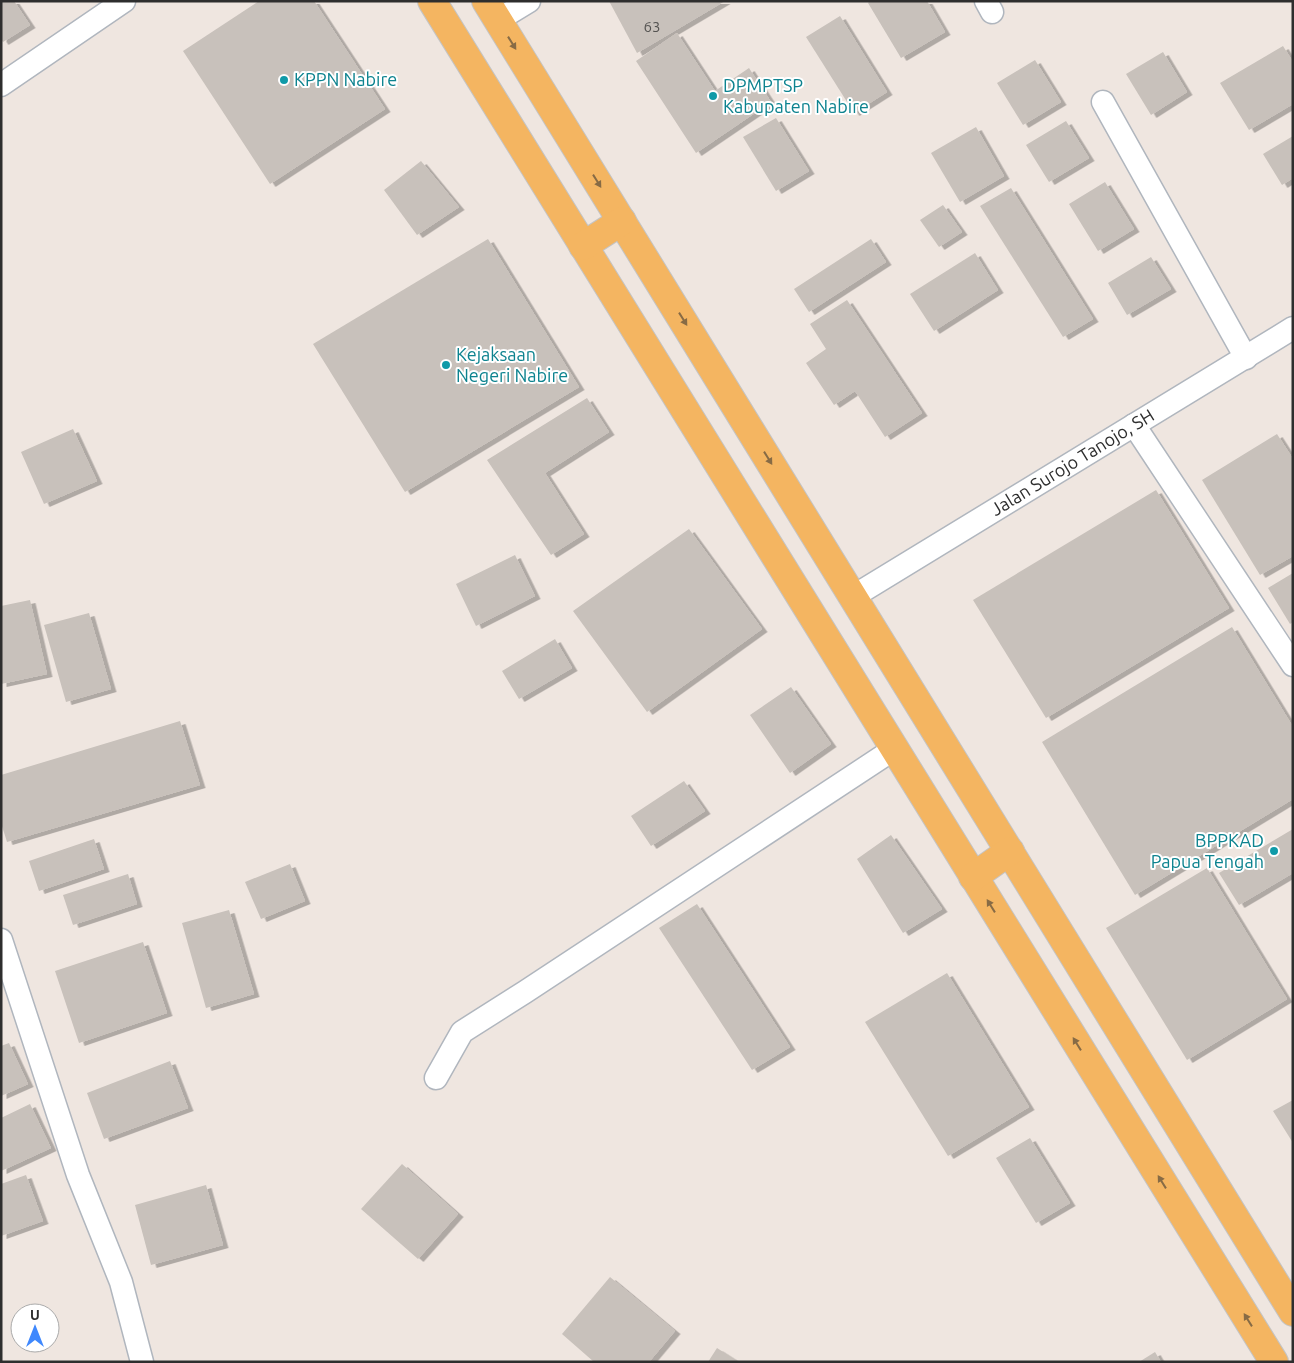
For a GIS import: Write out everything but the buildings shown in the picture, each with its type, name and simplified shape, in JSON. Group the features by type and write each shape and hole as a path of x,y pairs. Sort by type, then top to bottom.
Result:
{"main road":[{"path":"432,1 1274,1362"},
{"path":"492,11 854,596 1293,1312"},
{"path":"583,246 622,221"},
{"path":"973,877 1010,851"}],"street":[{"path":"1,85 124,1"},
{"path":"492,11 528,1"},
{"path":"1103,102 1246,358"},
{"name":"Jalan Surojo Tanojo, SH","path":"854,596 1293,328"},
{"path":"1134,425 1293,665"},
{"path":"436,1078 457,1038 469,1027 894,749"},
{"path":"1,940 6,969 78,1175 121,1282 142,1362"}],"place":[{"name":"KPPN Nabire","path":"284,80"},
{"name":"DPMPTSP Kabupaten Nabire","path":"713,96"},
{"name":"Kejaksaan Negeri Nabire","path":"446,365"},
{"name":"BPPKAD Papua Tengah","path":"1274,851"}]}
